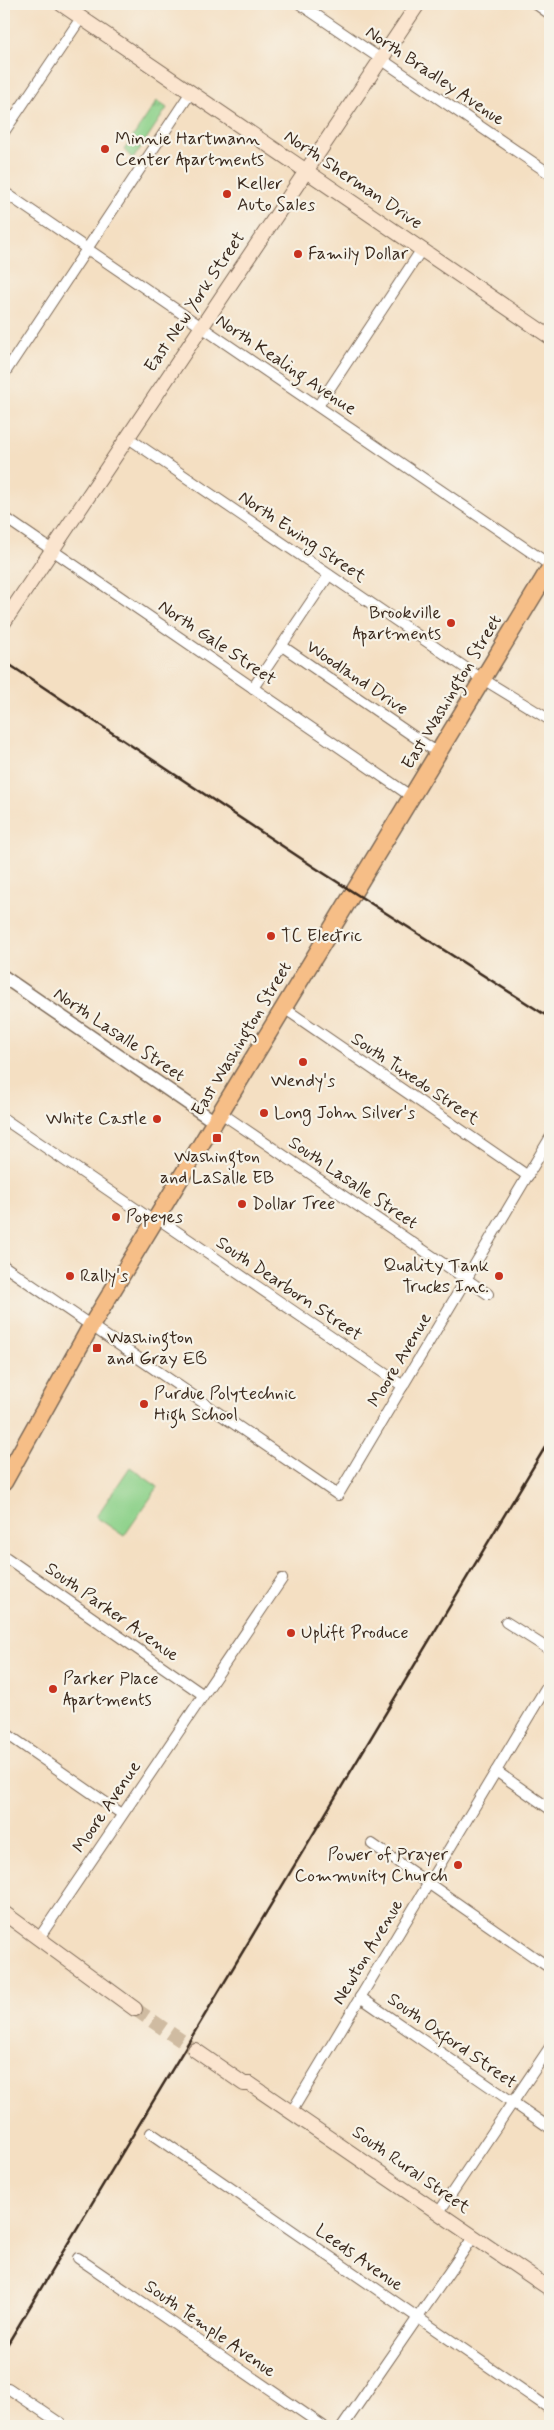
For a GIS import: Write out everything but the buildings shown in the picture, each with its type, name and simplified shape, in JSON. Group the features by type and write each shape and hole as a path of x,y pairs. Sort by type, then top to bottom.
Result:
{"main road":[{"name":"North Sherman Drive","path":"60,4 550,337"},
{"name":"East New York Street","path":"4,622 418,4"},
{"name":"East Washington Street","path":"4,1482 8,1464 483,680 550,566"},
{"path":"4,1913 74,1963 87,1975 138,2006"},
{"name":"South Rural Street","path":"197,2047 248,2078 250,2084 550,2289"}],"street":[{"name":"North Bradley Avenue","path":"300,4 550,174"},
{"path":"536,4 550,14"},
{"path":"4,132 81,18"},
{"path":"4,374 191,92"},
{"name":"North Kealing Avenue","path":"4,192 550,566"},
{"path":"318,406 422,249"},
{"name":"North Ewing Street","path":"128,438 483,680 550,720"},
{"name":"North Gale Street","path":"4,517 412,797"},
{"path":"253,688 329,575"},
{"name":"Woodland Drive","path":"282,646 438,753"},
{"name":"North Lasalle Street","path":"4,978 218,1117"},
{"name":"South Tuxedo Street","path":"284,1008 528,1176"},
{"name":"South Lasalle Street","path":"218,1117 488,1294"},
{"name":"South Dearborn Street","path":"4,1119 403,1386"},
{"name":"Moore Avenue","path":"92,1326 338,1495 550,1138"},
{"path":"4,1266 92,1326"},
{"name":"South Parker Avenue","path":"4,1556 202,1694"},
{"name":"Moore Avenue","path":"39,1938 202,1694 215,1680 282,1579"},
{"path":"506,1622 550,1650"},
{"name":"Newton Avenue","path":"292,2111 550,1681"},
{"path":"4,1732 122,1814"},
{"path":"496,1771 550,1809"},
{"path":"372,1844 550,1968"},
{"name":"South Oxford Street","path":"360,1997 550,2128"},
{"path":"439,2212 550,2047"},
{"name":"Leeds Avenue","path":"150,2133 550,2409"},
{"path":"343,2426 474,2236"},
{"name":"South Temple Avenue","path":"78,2258 323,2426"},
{"path":"8,2388 64,2426"}],"green space":[{"path":"157,101 167,108 133,159 124,150"},
{"path":"130,1467 158,1487 124,1536 96,1517"}],"tunnel":[{"path":"135,2009 195,2050"}],"railway":[{"path":"4,661 314,867 550,1018"},
{"path":"4,2350 550,1439"}],"place":[{"name":"Minnie Hartmann Center Apartments","path":"105,149"},
{"name":"Keller Auto Sales","path":"227,194"},
{"name":"Family Dollar","path":"298,254"},
{"name":"Brookville Apartments","path":"451,623"},
{"name":"TC Electric","path":"271,936"},
{"name":"Wendy's","path":"303,1062"},
{"name":"Long John Silver's","path":"264,1113"},
{"name":"White Castle","path":"157,1119"},
{"name":"Washington and LaSalle EB","path":"217,1138"},
{"name":"Dollar Tree","path":"242,1204"},
{"name":"Popeyes","path":"116,1217"},
{"name":"Rally's","path":"70,1276"},
{"name":"Quality Tank Trucks Inc.","path":"499,1276"},
{"name":"Washington and Gray EB","path":"97,1348"},
{"name":"Purdue Polytechnic High School","path":"144,1404"},
{"name":"Uplift Produce","path":"291,1633"},
{"name":"Parker Place Apartments","path":"53,1689"},
{"name":"Power of Prayer Community Church","path":"458,1865"}]}
